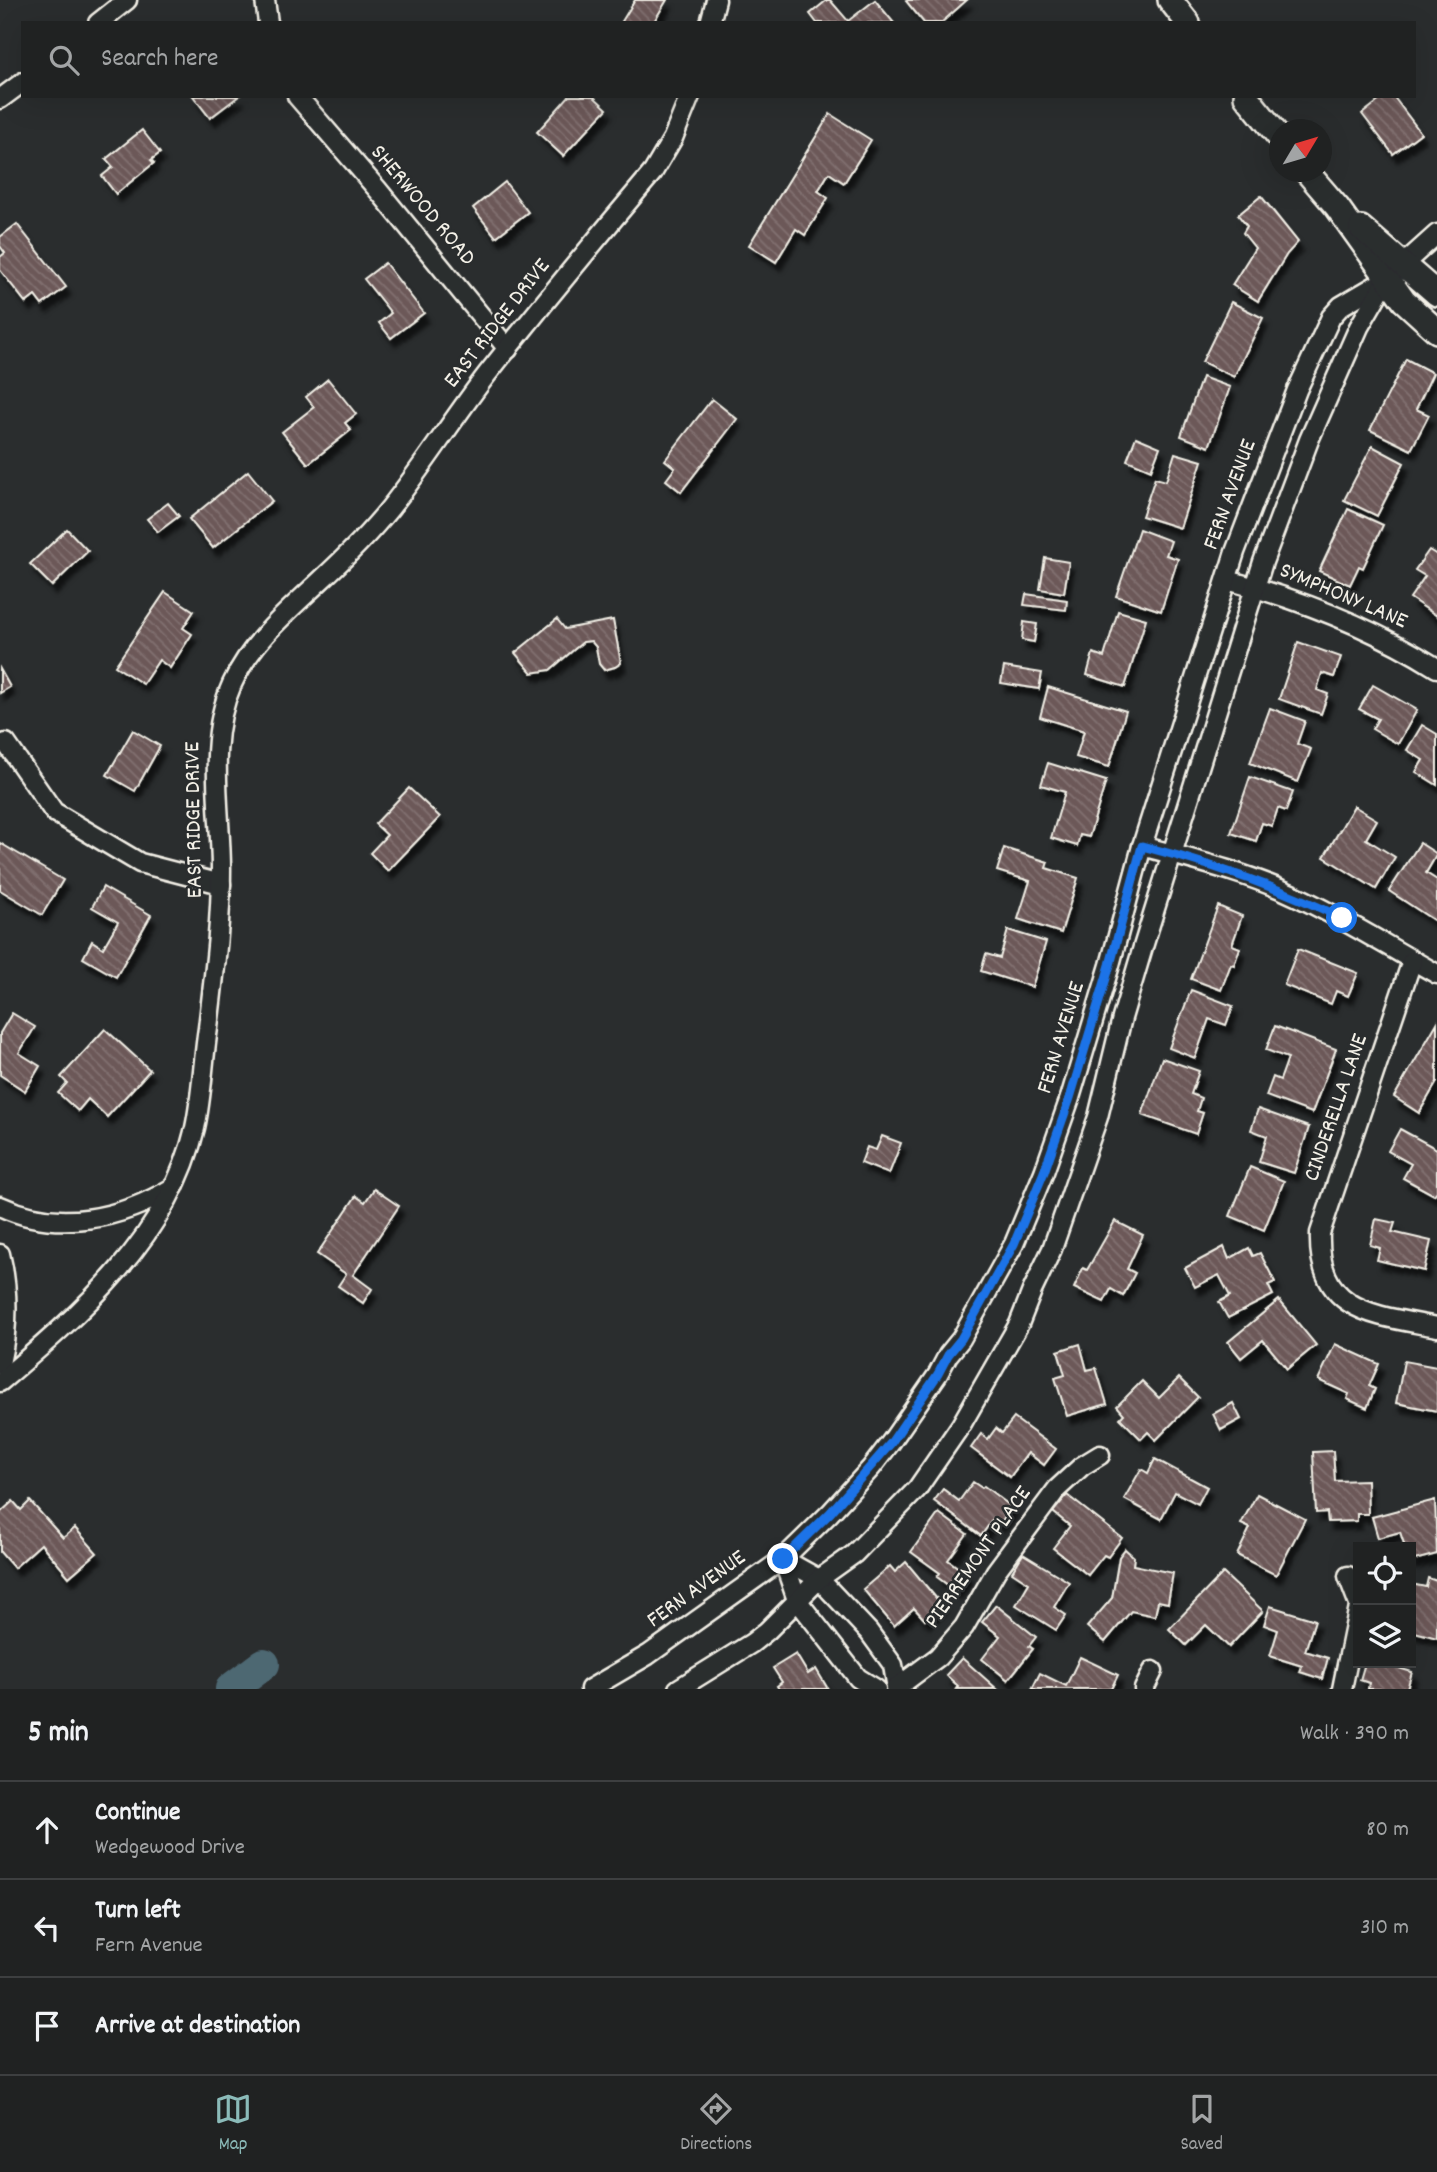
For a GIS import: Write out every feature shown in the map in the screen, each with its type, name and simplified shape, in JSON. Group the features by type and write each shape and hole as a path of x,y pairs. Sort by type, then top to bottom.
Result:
{"main road":[{"path":"1170,0 1186,21"},
{"path":"1248,98 1269,125"},
{"path":"1316,182 1395,271 1437,294"},
{"path":"1395,271 1404,301 1437,331"}],"street":[{"path":"101,21 127,0"},
{"path":"265,0 268,21"},
{"path":"711,21 716,0"},
{"name":"SHERWOOD ROAD","path":"299,98 508,349"},
{"name":"EAST RIDGE DRIVE","path":"0,1382 41,1348 121,1267 152,1226 174,1187 195,1128 213,984 221,884 216,746 222,713 233,681 246,659 276,622 362,540 390,508 486,375 653,172 673,138 689,98"},
{"name":"FERN AVENUE","path":"590,1689 648,1655 783,1559 830,1513 891,1443 961,1339 1014,1244 1044,1172 1070,1098 1110,965 1142,846 1227,580 1276,443 1331,317 1341,306 1395,271 1437,234"},
{"name":"FERN AVENUE","path":"678,1689 752,1643 820,1579 854,1554 917,1489 961,1425 1019,1324 1052,1249 1098,1116 1126,1006 1255,587 1309,440 1359,327 1395,271"},
{"name":"SYMPHONY LANE","path":"1227,580 1308,606 1398,645 1437,668"},
{"path":"6,743 54,812 139,863 221,884"},
{"path":"1142,846 1263,882 1293,895 1342,918 1437,974"},
{"name":"CINDERELLA LANE","path":"1412,961 1320,1233 1320,1252 1329,1282 1343,1298 1360,1310 1437,1327"},
{"path":"0,1206 37,1217 60,1220 93,1219 126,1211 174,1187"},
{"path":"0,1254 6,1289 6,1328 0,1364"},
{"name":"PIERREMONT PLACE","path":"896,1689 938,1657 964,1627 996,1571 1057,1489 1082,1466 1101,1455"},
{"path":"783,1559 797,1600 858,1678 876,1689"},
{"name":"PIERREMONT PLACE","path":"783,1559 820,1579 869,1632 893,1665 896,1689"},
{"path":"1348,1576 1353,1589"},
{"path":"1342,1689 1353,1635"},
{"path":"1144,1689 1153,1671"}],"building":[{"path":"635,0 667,0 654,21 622,21"},
{"path":"830,0 848,21 815,21 810,14"},
{"path":"875,0 892,21 848,21"},
{"path":"967,0 943,21 922,21 906,1"},
{"path":"195,98 236,98 210,118"},
{"path":"567,98 595,98 607,109 563,156 537,132"},
{"path":"1382,98 1395,98 1421,133 1393,154 1362,114"},
{"path":"830,114 871,140 844,183 829,173 818,191 828,198 805,235 796,229 776,262 749,245"},
{"path":"142,130 160,153 151,160 154,163 116,194 102,176 113,167 106,159"},
{"path":"505,182 528,212 496,237 473,208"},
{"path":"1261,196 1298,242 1287,254 1258,301 1232,285 1255,248 1243,233 1247,226 1238,215"},
{"path":"17,224 66,287 42,305 35,296 26,303 0,270 0,257 5,253 0,246 0,237"},
{"path":"385,263 424,313 391,338 379,323 391,313 364,279"},
{"path":"1231,302 1263,318 1234,377 1202,362"},
{"path":"1406,359 1433,373 1416,409 1429,415 1411,450 1370,430"},
{"path":"1202,377 1230,387 1209,447 1181,436"},
{"path":"328,379 356,414 345,423 351,430 308,464 282,432 314,407 306,397"},
{"path":"712,399 737,419 681,492 666,480 675,468 665,460"},
{"path":"1136,437 1160,447 1151,470 1127,460"},
{"path":"1372,446 1404,463 1377,516 1344,500"},
{"path":"1175,453 1202,461 1180,528 1142,516 1155,478 1166,481"},
{"path":"248,471 272,501 213,548 189,519"},
{"path":"168,503 179,516 158,532 147,519"},
{"path":"1348,509 1383,525 1363,568 1359,566 1350,585 1319,571"},
{"path":"67,529 88,551 52,586 30,564"},
{"path":"1139,529 1171,541 1166,555 1178,559 1161,611 1116,596"},
{"path":"1429,550 1437,555 1437,616 1410,598 1425,576 1415,570"},
{"path":"1045,558 1069,562 1064,593 1040,589"},
{"path":"165,592 194,611 183,628 192,634 170,668 159,660 143,684 115,666"},
{"path":"1026,594 1067,600 1066,610 1024,605"},
{"path":"1118,611 1146,619 1125,687 1087,675 1093,653 1104,657"},
{"path":"557,619 565,629 613,620 621,663 604,670 599,664 596,647 591,641 583,642 550,670 532,673 515,653"},
{"path":"1024,622 1037,624 1034,642 1022,640"},
{"path":"1298,642 1341,657 1334,677 1322,673 1317,690 1328,694 1321,714 1279,699"},
{"path":"1004,667 1042,673 1039,689 1001,683"},
{"path":"0,669 10,687 0,693"},
{"path":"1373,685 1417,710 1398,744 1372,729 1378,719 1359,709"},
{"path":"1048,687 1126,711 1109,767 1076,757 1084,731 1040,717"},
{"path":"1270,708 1305,721 1297,744 1311,749 1298,782 1250,763"},
{"path":"1422,725 1437,734 1437,785 1416,772 1423,760 1407,750"},
{"path":"133,730 160,746 135,791 107,775"},
{"path":"1048,763 1106,781 1089,837 1080,835 1077,846 1051,838 1065,792 1041,785"},
{"path":"1250,777 1293,792 1286,811 1278,808 1272,826 1262,823 1256,841 1231,833"},
{"path":"409,788 440,817 388,871 370,853 387,835 375,824"},
{"path":"1354,806 1377,820 1366,839 1395,857 1376,889 1324,857"},
{"path":"0,843 63,880 42,915 0,890"},
{"path":"1420,843 1437,854 1426,873 1437,880 1435,921 1389,891"},
{"path":"1004,848 1048,862 1046,868 1078,878 1061,933 1018,919 1030,881 997,871"},
{"path":"103,887 151,915 116,977 83,958 92,941 103,948 118,922 92,907"},
{"path":"1218,906 1242,916 1232,945 1240,948 1221,990 1191,979"},
{"path":"1008,930 1046,942 1032,987 981,971 986,954 1000,958"},
{"path":"1298,949 1358,973 1348,996 1336,991 1331,1004 1284,985"},
{"path":"1191,990 1233,1006 1226,1025 1209,1019 1195,1058 1169,1048"},
{"path":"12,1013 35,1027 19,1053 40,1066 25,1091 0,1075 0,1033"},
{"path":"1437,1023 1437,1082 1419,1113 1394,1097"},
{"path":"1275,1026 1336,1049 1312,1113 1266,1096 1273,1077 1280,1080 1288,1058 1266,1050"},
{"path":"105,1029 150,1070 107,1117 88,1099 78,1111 58,1093 67,1083 61,1077"},
{"path":"1162,1058 1199,1071 1191,1094 1201,1098 1197,1111 1203,1113 1196,1134 1142,1115"},
{"path":"1258,1109 1309,1127 1294,1173 1259,1162 1267,1136 1251,1130"},
{"path":"1400,1129 1437,1149 1437,1191 1434,1195 1403,1178 1411,1164 1388,1151"},
{"path":"882,1136 901,1143 889,1174 861,1163 867,1147 876,1150"},
{"path":"1250,1167 1284,1181 1264,1230 1230,1216"},
{"path":"374,1189 399,1206 353,1275 372,1289 363,1303 338,1286 346,1274 317,1254 356,1196 365,1202"},
{"path":"1376,1219 1395,1223 1392,1232 1431,1241 1424,1271 1377,1260 1380,1248 1370,1245"},
{"path":"1115,1221 1143,1235 1127,1269 1135,1273 1123,1296 1111,1289 1104,1302 1074,1288 1083,1268 1087,1270"},
{"path":"1224,1247 1229,1259 1249,1248 1253,1256 1260,1253 1275,1282 1268,1285 1273,1295 1228,1318 1219,1302 1230,1296 1219,1275 1195,1287 1185,1268"},
{"path":"1279,1300 1316,1345 1287,1369 1263,1340 1241,1358 1228,1342"},
{"path":"1080,1344 1087,1370 1096,1368 1107,1404 1067,1416 1055,1378 1065,1375 1058,1351"},
{"path":"1335,1344 1379,1364 1369,1386 1375,1389 1367,1408 1347,1399 1349,1394 1318,1380"},
{"path":"1404,1361 1437,1367 1437,1411 1396,1403"},
{"path":"1179,1378 1198,1397 1156,1440 1148,1432 1141,1439 1120,1418 1124,1414 1117,1406 1142,1381 1159,1398"},
{"path":"1233,1403 1241,1419 1221,1430 1213,1414"},
{"path":"1014,1418 1056,1449 1044,1465 1028,1453 1010,1477 971,1448 981,1434 988,1439 996,1428 1002,1433"},
{"path":"1333,1451 1335,1481 1367,1480 1368,1514 1357,1514 1357,1521 1328,1522 1327,1512 1316,1513 1313,1452"},
{"path":"1155,1459 1207,1487 1198,1504 1175,1492 1161,1519 1124,1499 1141,1469 1148,1473"},
{"path":"973,1482 982,1488 984,1486 1013,1508 1000,1524 993,1519 981,1536 934,1501 943,1489 959,1501"},
{"path":"1257,1494 1305,1519 1276,1575 1237,1555 1250,1528 1241,1524"},
{"path":"1067,1495 1122,1538 1108,1557 1104,1555 1088,1575 1053,1548 1070,1526 1053,1512"},
{"path":"1435,1500 1437,1554 1416,1560 1416,1542 1403,1542 1400,1532 1378,1538 1372,1517"},
{"path":"13,1501 21,1510 30,1501 63,1538 75,1528 97,1553 69,1577 41,1544 14,1568 0,1552 0,1513"},
{"path":"939,1513 967,1534 948,1560 968,1575 956,1591 937,1577 940,1573 911,1552"},
{"path":"1125,1549 1134,1557 1133,1565 1173,1573 1168,1603 1158,1601 1155,1616 1131,1611 1105,1642 1087,1627 1112,1598 1119,1557"},
{"path":"1023,1554 1069,1582 1054,1607 1066,1615 1056,1630 1016,1605 1029,1583 1012,1572"},
{"path":"906,1562 942,1605 925,1620 914,1608 894,1626 863,1589 890,1566 895,1572"},
{"path":"1223,1573 1263,1611 1229,1647 1206,1625 1186,1645 1169,1629"},
{"path":"1428,1578 1437,1581 1437,1638 1416,1632 1416,1585 1426,1587"},
{"path":"996,1605 1036,1637 1029,1646 1033,1649 1008,1680 982,1659 1000,1636 982,1622"},
{"path":"1270,1606 1315,1620 1305,1651 1328,1658 1322,1679 1300,1672 1302,1666 1270,1656 1278,1630 1264,1625"},
{"path":"796,1654 808,1674 816,1669 828,1689 779,1689 777,1686 782,1682 773,1668"},
{"path":"1080,1657 1118,1675 1111,1689 1032,1689 1040,1673 1066,1686"},
{"path":"962,1658 997,1689 956,1689 958,1686 946,1675"},
{"path":"1364,1668 1398,1668 1412,1672 1407,1689 1368,1689 1369,1683 1360,1680"}],"waterway":[{"path":"231,1689 264,1664"}],"route":[{"path":"783,1559 830,1513 891,1443 961,1339 1014,1244 1044,1172 1070,1098 1142,846 1263,882 1342,918"}]}
